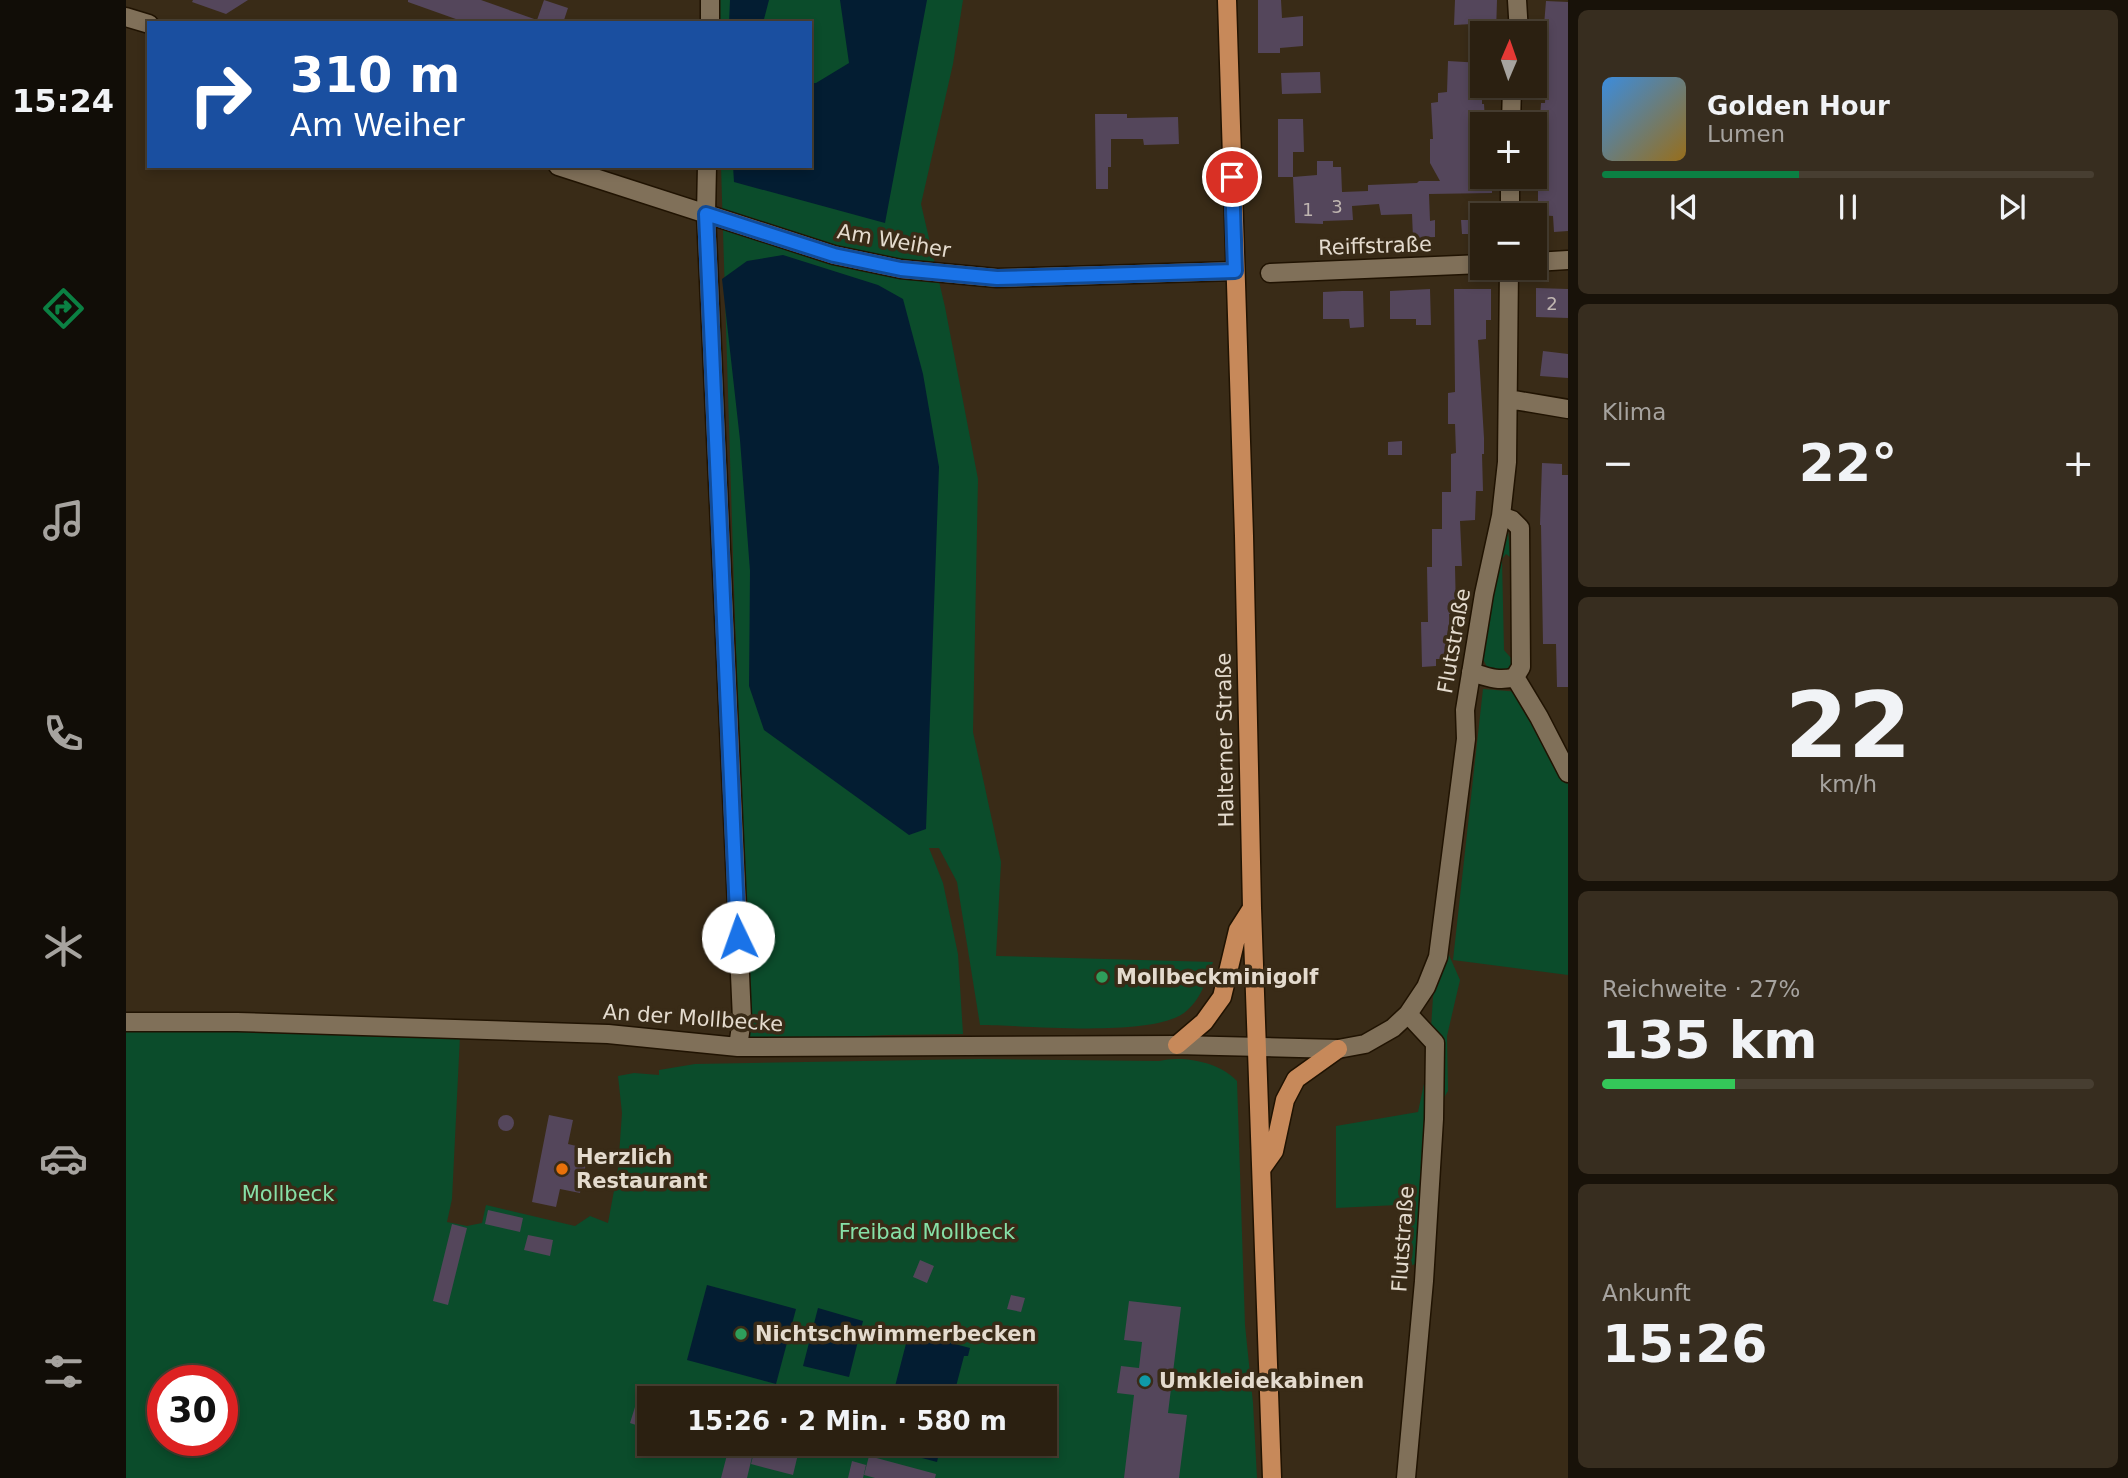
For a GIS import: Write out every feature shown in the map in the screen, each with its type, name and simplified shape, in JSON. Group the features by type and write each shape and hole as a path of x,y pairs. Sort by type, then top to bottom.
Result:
{"main road":[{"name":"Halterner Straße","path":"1227,0 1244,536 1256,1047 1272,1478"},
{"path":"1177,1045 1204,1022 1222,998 1238,930 1252,908"},
{"path":"1262,1168 1274,1151 1286,1100 1296,1079 1338,1049"}],"street":[{"path":"710,0 710,21"},
{"path":"1517,0 1518,21"},
{"path":"126,17 147,23"},
{"name":"Am Weiher","path":"564,168 834,255 901,269 997,278 1235,271"},
{"path":"707,168 706,214 742,1018 738,1047"},
{"path":"1547,261 1568,260"},
{"name":"Reiffstraße","path":"1270,273 1470,265"},
{"name":"Flutstraße","path":"1256,1047 1338,1049 1365,1044 1393,1028 1408,1014 1426,987 1438,957 1466,739 1465,710 1500,516 1507,462 1509,280"},
{"path":"1508,399 1568,409"},
{"path":"1472,672 1494,680 1505,680 1515,677 1521,667 1520,528 1511,520 1500,516"},
{"path":"1515,677 1568,773"},
{"name":"Flutstraße","path":"1406,1478 1424,1281 1436,1043 1408,1014"},
{"name":"An der Mollbecke","path":"126,1021 608,1034 738,1047 1256,1047"}],"green space":[{"path":"716,0 963,0 953,64 921,204 945,307 978,479 973,732 1001,862 996,956 1213,962 1195,1002 1184,1013 1167,1021 1116,1028 980,1025 957,882 939,848 929,848 943,883 958,954 963,1034 748,1041 721,168 812,168 812,21 717,21"},
{"path":"1508,530 1510,557 1506,554 1502,559 1504,650 1511,658 1511,665 1506,669 1493,670 1487,667 1482,653 1505,531"},
{"path":"1483,689 1520,692 1568,784 1568,975 1453,960"},
{"path":"1445,946 1460,980 1447,1036 1448,1091 1430,1121 1420,1263 1412,1265 1404,1220 1397,1205 1336,1208 1336,1126 1418,1112 1429,1060 1433,997"},
{"path":"126,1028 460,1036 452,1199 447,1222 467,1226 482,1223 486,1205 575,1226 590,1216 608,1223 618,1169 622,1113 618,1076 634,1073 659,1075 659,1070 695,1064 1179,1059 1211,1065 1230,1074 1237,1081 1245,1325 1257,1478 126,1478"}],"water":[{"path":"730,0 769,0 764,21 729,21"},
{"path":"840,0 927,0 885,223 734,182 733,168 812,168 812,83 849,63"},
{"path":"783,255 878,285 903,299 923,374 939,467 926,829 909,835 764,730 749,686 750,571 740,440 722,279 747,261"},
{"name":"Nichtschwimmerbecken","path":"707,1285 796,1309 776,1384 687,1360"},
{"name":"Nichtschwimmerbecken","path":"818,1308 863,1321 849,1377 803,1366"},
{"path":"909,1332 970,1348 968,1356 964,1356 956,1386 895,1386"},
{"path":"870,1456 877,1456 874,1466 868,1465"},
{"path":"914,1456 938,1456 937,1462"}],"building":[{"path":"248,0 226,14 192,2"},
{"path":"481,0 537,20 544,0 568,8 564,21 461,21 408,2"},
{"path":"1258,0 1281,0 1282,18 1303,16 1303,46 1280,48 1280,53 1258,53"},
{"path":"1455,0 1497,0 1496,21 1470,21 1470,24 1454,25"},
{"path":"1546,1 1568,2 1568,231 1554,232 1553,216 1547,216 1547,203 1538,203 1538,189 1547,189 1547,112 1540,112 1541,103 1545,103 1547,98 1547,21 1544,21"},
{"path":"1448,61 1470,62 1470,98 1482,98 1484,112 1470,112 1470,189 1492,189 1492,193 1429,194 1430,221 1435,220 1435,237 1413,238 1412,214 1381,215 1379,204 1352,206 1353,220 1323,221 1323,224 1295,223 1293,177 1317,175 1317,161 1333,161 1333,167 1341,167 1342,192 1368,191 1368,185 1440,181 1430,163 1430,139 1433,139 1431,103 1438,102 1438,93 1447,92"},
{"path":"1320,72 1321,93 1282,94 1281,73"},
{"path":"1095,114 1127,114 1127,118 1178,117 1179,144 1144,145 1143,139 1111,139 1108,189 1096,189"},
{"path":"1278,119 1303,119 1304,152 1293,152 1293,177 1278,177"},
{"path":"1461,220 1470,220 1470,234 1462,234"},
{"path":"1536,288 1568,289 1568,318 1536,317"},
{"path":"1430,289 1431,325 1416,325 1416,319 1390,319 1390,291"},
{"path":"1454,289 1491,289 1491,320 1486,320 1486,339 1478,340 1484,438 1483,491 1476,491 1475,520 1460,521 1462,566 1455,566 1456,614 1449,614 1451,659 1436,659 1436,666 1422,667 1421,622 1428,622 1427,567 1432,567 1432,529 1442,529 1442,492 1451,492 1451,454 1456,453 1455,424 1448,424 1448,393 1455,392"},
{"path":"1363,291 1364,327 1350,328 1349,319 1323,319 1323,292"},
{"path":"1543,351 1568,354 1568,378 1540,376"},
{"path":"1402,441 1402,455 1388,455 1388,442"},
{"path":"1542,463 1562,464 1562,475 1568,475 1568,687 1557,687 1556,644 1543,644 1540,525"},
{"path":"503,1115 509,1115 514,1123 512,1129 503,1131 498,1126 498,1120"},
{"name":"Herzlich Restaurant","path":"549,1115 573,1120 568,1144 589,1149 580,1193 560,1189 556,1207 532,1202"},
{"path":"488,1210 523,1218 520,1232 485,1224"},
{"path":"452,1224 467,1228 448,1305 433,1301"},
{"path":"528,1235 553,1240 550,1256 524,1250"},
{"path":"920,1260 934,1266 927,1283 913,1277"},
{"path":"1011,1295 1025,1298 1021,1312 1007,1309"},
{"name":"Umkleidekabinen","path":"1129,1301 1181,1307 1168,1413 1187,1415 1179,1478 1124,1478 1134,1395 1117,1393 1121,1366 1139,1368 1142,1342 1124,1340"},
{"path":"637,1401 637,1425 630,1423"},
{"path":"727,1456 752,1456 747,1478 721,1478"},
{"path":"753,1456 798,1456 793,1475 751,1464"},
{"path":"869,1456 936,1474 935,1478 875,1478 864,1475"},
{"path":"852,1461 866,1465 863,1478 848,1478"}],"place":[{"name":"Mollbeckminigolf","path":"1102,977"},
{"name":"Herzlich Restaurant","path":"562,1169"},
{"name":"Nichtschwimmerbecken","path":"741,1334"},
{"name":"Umkleidekabinen","path":"1145,1381"}],"route":[{"path":"738,937 706,214 834,255 901,269 997,278 1235,271 1232,177"}],"park label":[{"name":"Mollbeck","path":"288,1194"},
{"name":"Freibad Mollbeck","path":"927,1232"}]}
